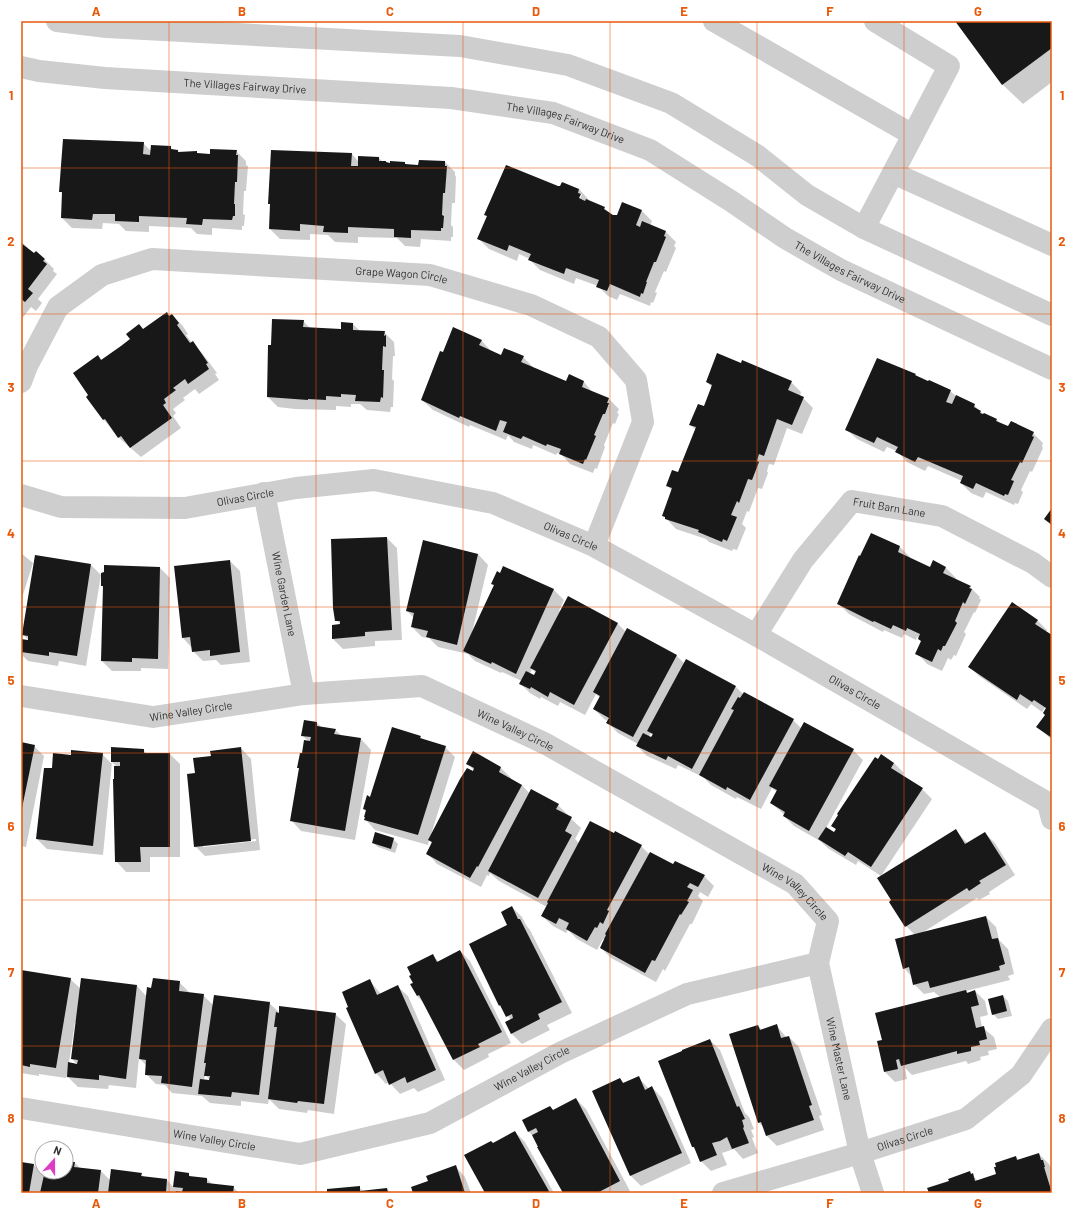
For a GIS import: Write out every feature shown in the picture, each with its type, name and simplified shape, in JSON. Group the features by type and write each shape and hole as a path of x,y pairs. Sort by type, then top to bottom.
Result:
{"street":[{"path":"57,21 107,27 460,46 568,65 671,103 758,156 807,195 864,228 1052,315"},
{"path":"714,21 913,134"},
{"path":"864,228 949,66 875,21"},
{"name":"The Villages Fairway Drive","path":"21,67 105,78 451,98 553,113 650,150 731,201 785,238 841,270 1052,369"},
{"path":"893,173 1052,245"},
{"name":"Grape Wagon Circle","path":"21,382 27,366 58,307 102,275 152,259 430,275 531,305 599,337 636,380 643,422 594,546"},
{"name":"Olivas Circle","path":"21,495 61,507 185,508 296,488 374,480 493,503 594,546 756,635 1051,807"},
{"name":"Wine Garden Lane","path":"264,494 304,694"},
{"name":"Fruit Barn Lane","path":"756,635 803,560 852,501 942,516 1033,563 1052,577"},
{"name":"Wine Valley Circle","path":"21,696 153,717 304,694 422,686 546,744 795,884 828,921 818,963 687,994 560,1053 430,1123 300,1154 21,1108"},
{"name":"Wine Master Lane","path":"818,963 860,1153 873,1193"},
{"name":"Olivas Circle","path":"723,1193 860,1153 966,1119 1021,1075 1052,1029"}],"building":[{"path":"955,21 1052,21 1052,48 1002,85"},
{"path":"63,139 144,142 143,154 150,155 151,145 171,146 171,149 178,150 178,152 197,151 197,153 210,154 210,149 237,150 237,182 235,182 234,204 235,216 233,216 232,220 203,219 202,225 186,224 187,218 139,216 139,222 115,221 115,214 93,214 92,220 61,218 62,192 59,192"},
{"path":"271,150 352,153 351,166 358,166 358,156 379,157 379,161 386,161 390,163 390,161 405,162 405,164 418,165 419,160 445,161 445,166 447,166 445,193 443,193 443,228 441,228 441,231 411,230 411,238 394,237 394,229 348,227 348,233 323,232 324,226 300,224 300,231 269,229 270,204 268,204"},
{"path":"506,165 558,186 560,186 562,182 579,189 578,193 581,194 579,198 585,201 586,199 605,207 604,209 613,215 617,215 622,202 642,210 636,225 640,227 642,221 666,231 664,236 666,237 656,262 654,262 643,294 641,293 640,297 610,284 607,291 596,287 599,280 566,268 564,274 528,260 531,254 509,245 507,251 477,239 487,216 484,215"},
{"path":"21,243 34,253 36,251 45,259 43,261 47,264 28,289 33,293 25,302 21,299"},
{"path":"167,312 169,316 172,314 179,323 177,325 190,343 193,341 208,363 206,364 209,369 188,384 185,379 173,388 176,390 164,399 166,403 163,405 172,418 130,448 121,436 118,438 105,419 103,420 86,397 88,395 73,373 98,355 101,360 121,346 130,339 126,334 139,324 143,329"},
{"path":"272,319 304,320 303,327 341,329 341,322 353,323 353,330 385,331 384,336 386,335 386,347 383,346 382,370 384,370 383,398 381,397 380,402 355,401 356,395 341,394 341,397 326,396 326,400 267,397 268,345 271,345"},
{"path":"453,327 482,340 479,345 501,355 504,348 524,356 521,362 566,381 569,374 584,381 582,387 609,398 607,403 609,403 605,414 603,414 594,435 596,436 583,464 559,454 561,449 547,444 546,446 523,436 521,439 503,432 507,422 500,420 496,431 460,416 459,418 421,400 440,351 443,352"},
{"path":"717,353 741,363 742,360 792,381 788,390 804,397 792,425 777,419 764,456 759,454 757,461 759,462 752,480 748,479 739,503 737,501 731,515 737,517 727,541 723,539 722,542 698,532 699,530 665,519 665,517 662,516 672,488 666,486 672,470 678,472 696,427 689,425 698,404 704,406 712,385 706,382"},
{"path":"877,358 951,390 946,402 952,404 956,395 975,404 974,407 981,411 980,413 984,413 997,419 996,421 1008,426 1011,421 1034,432 1032,436 1034,437 1022,463 1020,462 1011,480 1014,481 1008,495 1005,494 1004,496 976,483 973,489 960,483 963,476 918,457 915,462 895,452 898,447 877,437 874,443 845,430"},
{"path":"1052,508 1052,525 1044,519"},
{"path":"871,533 900,546 898,552 930,567 933,560 946,567 943,573 971,586 969,588 972,589 965,604 963,602 955,621 957,623 945,646 943,646 941,651 938,649 932,662 915,654 921,641 918,639 920,634 907,628 906,631 893,625 891,629 874,621 873,622 837,604 859,555 860,556"},
{"path":"387,537 392,630 365,632 365,636 332,639 332,625 340,624 340,621 335,621 333,608 331,539"},
{"path":"423,540 478,554 457,645 426,637 428,631 411,627 414,613 406,611"},
{"path":"35,555 91,564 77,656 49,652 49,656 21,652 21,639 28,640 28,636 22,635"},
{"path":"230,560 240,652 210,656 210,650 192,652 190,637 182,638 174,566"},
{"path":"104,565 160,567 158,659 132,658 132,662 101,661 103,586 101,586 101,573 104,572"},
{"path":"503,566 554,589 516,674 492,662 491,664 463,651 494,585 491,584 497,571 500,573"},
{"path":"568,596 618,623 574,705 550,692 548,697 531,687 530,689 519,684 526,671 534,675 536,671 530,668"},
{"path":"1012,602 1038,620 1035,624 1052,635 1052,738 1036,727 1045,715 1043,713 1046,708 1034,700 1032,702 1020,694 1017,700 968,667"},
{"path":"627,628 677,655 633,737 606,723 609,718 593,709 600,696 593,692"},
{"path":"686,659 736,686 692,769 668,756 666,760 636,746 643,733 651,737 653,734 647,731"},
{"path":"744,692 794,719 750,800 727,787 726,790 699,775 734,710 731,709 738,697 740,698"},
{"path":"304,720 317,722 317,726 336,729 334,734 361,738 345,831 290,821 300,753 302,753 304,740 310,741 311,737 301,736"},
{"path":"804,722 854,749 809,831 783,816 785,812 770,803 777,790 769,786"},
{"path":"392,727 446,746 418,835 364,820 366,810 363,809 367,795 370,797"},
{"path":"21,742 35,745 22,808 21,808"},
{"path":"111,747 144,749 144,753 170,753 170,847 140,847 141,862 115,862 113,779 114,766 120,766 120,762 111,762"},
{"path":"241,747 251,841 194,847 187,774 195,773 193,758 211,756 210,751"},
{"path":"71,750 103,753 93,846 36,839 44,768 52,768 53,753 71,755"},
{"path":"473,751 501,767 499,772 522,785 478,867 477,866 470,878 426,854 432,842 428,840 460,779 467,768 473,771 474,768 466,764"},
{"path":"881,754 894,763 891,768 923,788 871,867 848,852 845,856 818,839 826,827 834,832 836,829 831,826 838,815 837,814 875,757 878,759"},
{"path":"531,789 559,804 556,809 572,817 565,831 572,835 538,898 488,871"},
{"path":"590,821 614,833 615,831 642,845 607,910 609,911 603,924 600,922 597,928 595,927 587,941 566,929 569,923 559,918 556,924 541,916"},
{"path":"956,829 965,844 985,832 1006,865 979,881 981,883 969,891 967,888 905,927 889,902 891,900 877,878"},
{"path":"375,832 394,838 391,849 372,843"},
{"path":"650,852 673,864 675,861 705,875 698,887 690,883 687,887 693,890 687,901 689,902 681,915 680,914 655,961 652,960 645,973 600,948 606,935 605,934"},
{"path":"512,906 562,1002 538,1014 540,1019 511,1034 505,1022 513,1018 512,1014 506,1017 500,1005 499,1006 469,944 507,925 501,912"},
{"path":"986,916 992,939 998,938 1005,964 999,966 1000,970 930,988 928,981 913,985 909,967 903,969 895,939"},
{"path":"460,950 502,1032 478,1044 480,1047 453,1060 419,995 417,996 410,984 413,983 409,976 411,975 407,967 433,954 437,962"},
{"path":"21,970 71,978 56,1068 30,1064 30,1067 21,1065"},
{"path":"81,978 137,985 126,1079 99,1075 99,1080 67,1077 68,1062 77,1064 78,1060 71,1059"},
{"path":"153,978 180,981 179,991 204,994 192,1087 161,1083 162,1076 145,1075 146,1060 139,1059 147,987 151,988"},
{"path":"370,979 377,995 398,985 436,1070 407,1083 405,1077 389,1085 383,1070 375,1074 346,1008 348,1007 342,992"},
{"path":"966,990 967,993 975,990 979,1005 971,1007 976,1028 984,1026 987,1039 979,1041 980,1045 971,1047 971,1051 957,1054 957,1051 901,1066 899,1059 896,1060 898,1069 884,1072 877,1041 882,1040 875,1013"},
{"path":"214,995 270,1002 259,1095 232,1092 231,1097 198,1094 200,1079 209,1080 210,1076 204,1076 206,1063 204,1063"},
{"path":"1003,995 1007,1011 992,1015 988,999"},
{"path":"279,1006 336,1013 324,1104 298,1101 297,1103 268,1099 277,1027 274,1027 276,1012 279,1013"},
{"path":"777,1024 781,1038 789,1036 812,1105 809,1106 814,1120 766,1136 761,1122 758,1123 729,1034 758,1025 760,1030"},
{"path":"710,1039 737,1107 739,1106 745,1119 742,1120 743,1128 749,1143 732,1149 727,1137 712,1143 717,1155 700,1162 694,1147 692,1147 658,1061"},
{"path":"639,1076 645,1090 652,1086 682,1153 630,1176 592,1091 620,1078 623,1083"},
{"path":"576,1098 620,1181 597,1193 563,1193 537,1147 532,1135 538,1132 536,1128 528,1132 522,1120 550,1106 553,1110"},
{"path":"515,1131 550,1193 485,1193 464,1155 491,1141 493,1143"},
{"path":"1039,1153 1041,1160 1043,1160 1052,1193 929,1193 927,1188 949,1181 948,1179 970,1171 971,1174 973,1173 975,1181 996,1174 994,1167 996,1167 995,1163 1016,1156 1017,1160"},
{"path":"21,1162 34,1164 29,1193 21,1193"},
{"path":"456,1165 465,1193 413,1193 411,1187 428,1181 426,1176"},
{"path":"74,1167 101,1170 98,1193 40,1193 43,1180 74,1180"},
{"path":"111,1169 142,1173 141,1176 167,1179 166,1193 108,1193"},
{"path":"175,1171 189,1173 189,1176 207,1178 207,1183 234,1186 233,1193 176,1193 176,1191 182,1192 183,1188 173,1187"},
{"path":"360,1186 360,1191 387,1188 388,1193 327,1193 327,1189"}]}
